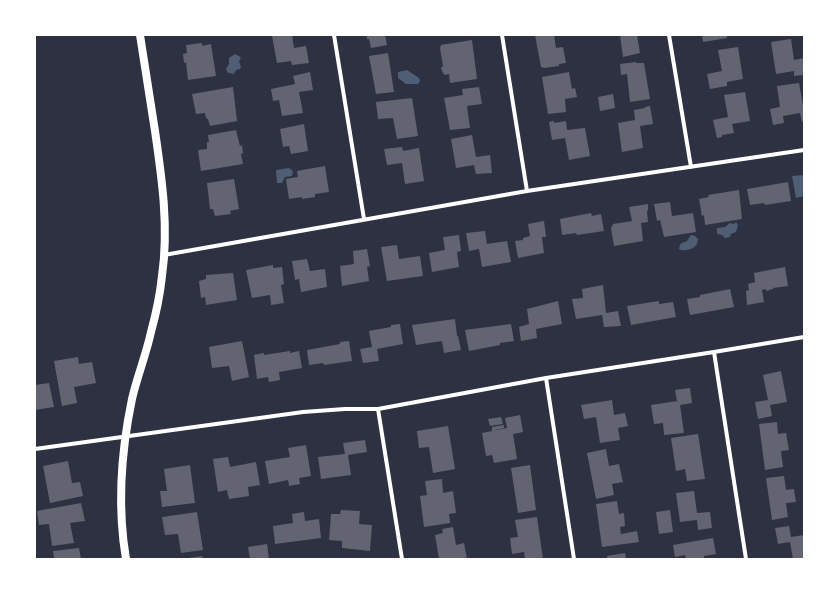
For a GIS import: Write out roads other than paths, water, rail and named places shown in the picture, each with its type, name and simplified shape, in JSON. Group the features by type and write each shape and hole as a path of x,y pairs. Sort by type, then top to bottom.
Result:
{"main road":[{"path":"126,559 122,536 121,486 126,437 132,399 153,325 161,282 164,255 165,219 163,182 140,35"}],"street":[{"path":"334,35 364,219"},
{"path":"502,35 527,191"},
{"path":"669,35 691,167"},
{"path":"164,255 527,191 804,150"},
{"path":"35,449 303,412 345,409 378,409 546,378 804,337"},
{"path":"714,352 746,559"},
{"path":"546,378 574,559"},
{"path":"378,409 402,559"}],"water":[{"path":"235,54 241,58 239,61 241,67 240,69 236,70 234,74 228,73 226,69 229,64 229,58"},
{"path":"407,70 419,78 420,81 418,84 406,84 398,78 398,72"},
{"path":"289,168 293,171 292,176 285,177 282,183 277,183 276,170"},
{"path":"804,175 804,196 796,198 792,176"},
{"path":"736,222 738,225 736,232 731,234 730,237 725,238 722,235 717,234 717,228 725,227 730,223 734,224"},
{"path":"691,235 698,239 695,247 687,250 679,249 680,244 687,241"}]}
